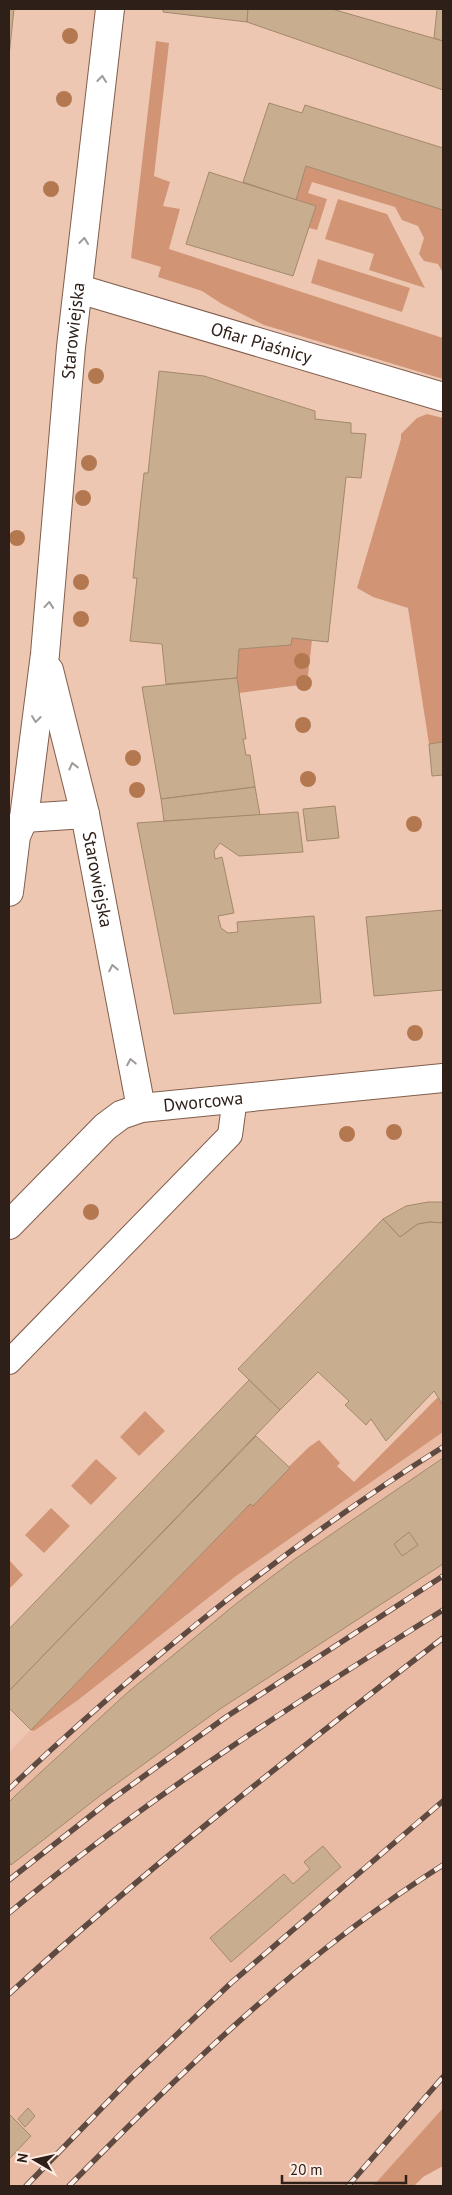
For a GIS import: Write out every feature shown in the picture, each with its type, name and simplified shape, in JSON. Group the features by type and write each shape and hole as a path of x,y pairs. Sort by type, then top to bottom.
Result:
{"street":[{"name":"Starowiejska","path":"9,892 16,836 24,818 45,654 62,439 110,9"},
{"name":"Ofiar Piaśnicy","path":"79,289 443,397"},
{"name":"Starowiejska","path":"45,654 85,814 141,1108"},
{"path":"24,818 85,814"},
{"name":"Dworcowa","path":"9,1226 105,1127 121,1115 141,1108 443,1078"}],"lane":[{"path":"9,1362 230,1135 235,1098"}],"shaded area":[{"path":"156,41 169,43 154,176 170,182 163,206 180,209 169,249 443,338 443,379 264,325 222,304 202,291 158,277 161,267 131,258"},
{"path":"306,166 443,210 443,273 438,264 424,261 419,254 424,238 418,226 402,220 395,207 312,182 308,193 327,199 317,230 309,228 316,206 296,200"},
{"path":"338,199 387,214 425,288 369,270 374,254 325,239"},
{"path":"318,259 410,288 402,312 311,283"},
{"path":"427,414 443,418 443,742 429,744 408,608 373,597 357,588 401,434 417,418"},
{"path":"292,638 312,640 307,684 239,693 237,678 239,649 290,645"},
{"path":"438,1397 443,1405 443,2108 373,2186 9,2186 9,1752 250,1504 340,1463 337,1466 354,1482"},
{"path":"438,1397 443,1405 443,1432 236,1576 78,1700 34,1731 31,1730 250,1504 309,1447 319,1440 340,1463 337,1466 354,1482"},
{"path":"145,1411 165,1431 139,1456 120,1437"},
{"path":"96,1459 117,1478 91,1505 71,1486"},
{"path":"51,1508 70,1526 44,1553 25,1535"},
{"path":"9,1560 23,1575 9,1589"},
{"path":"443,2108 443,2166 423,2177 414,2186 373,2186"}],"building":[{"path":"9,9 14,9 9,56"},
{"path":"163,9 248,9 247,22 163,12"},
{"path":"248,9 332,9 443,41 443,90 247,22"},
{"path":"437,9 443,9 443,41 434,38"},
{"path":"269,103 302,113 305,105 443,148 443,210 306,166 296,200 243,182"},
{"path":"209,172 316,206 293,276 186,244"},
{"path":"159,371 204,376 315,411 315,419 351,423 351,433 366,434 361,478 346,477 328,642 292,638 291,645 239,649 237,678 166,684 162,644 130,641 137,578 133,578 141,500 144,473 148,473"},
{"path":"237,678 246,739 243,739 246,755 250,755 255,787 161,799 142,687"},
{"path":"443,742 443,775 432,776 429,744"},
{"path":"255,787 260,815 164,821 161,799"},
{"path":"335,806 339,838 307,841 303,809"},
{"path":"298,812 303,852 239,856 220,843 214,851 215,859 222,857 234,913 218,916 221,928 228,933 238,932 237,922 314,916 321,1003 174,1014 137,823"},
{"path":"443,910 443,990 374,996 366,917"},
{"path":"428,1202 443,1202 443,1223 430,1222 418,1224 400,1237 383,1219 406,1206"},
{"path":"383,1219 400,1237 418,1224 430,1222 443,1223 443,1405 434,1391 386,1441 371,1419 366,1425 345,1405 349,1401 318,1372 280,1410 238,1369"},
{"path":"249,1380 280,1410 9,1691 9,1629"},
{"path":"256,1436 290,1468 253,1506 250,1504 31,1730 9,1708 9,1691"},
{"path":"443,1458 443,1564 220,1709 101,1795 11,1865 9,1861 9,1802 16,1795 128,1692 237,1603 295,1559"},
{"path":"409,1532 418,1545 402,1556 394,1544"},
{"path":"323,1846 341,1867 231,1962 210,1938 284,1874 293,1884 310,1869 304,1862"},
{"path":"28,2108 35,2116 25,2127 18,2119"},
{"path":"9,2116 31,2136 9,2159"}],"railway":[{"path":"9,1789 111,1696 218,1607 328,1524 443,1447"},
{"path":"9,1880 108,1802 226,1717 443,1576"},
{"path":"9,1913 113,1831 220,1754 443,1610"},
{"path":"9,1994 168,1856 332,1724 443,1638"},
{"path":"26,2186 130,2079 231,1983 443,1801"},
{"path":"69,2186 201,2056 293,1975 341,1936 443,1865"},
{"path":"348,2186 443,2077"}]}
